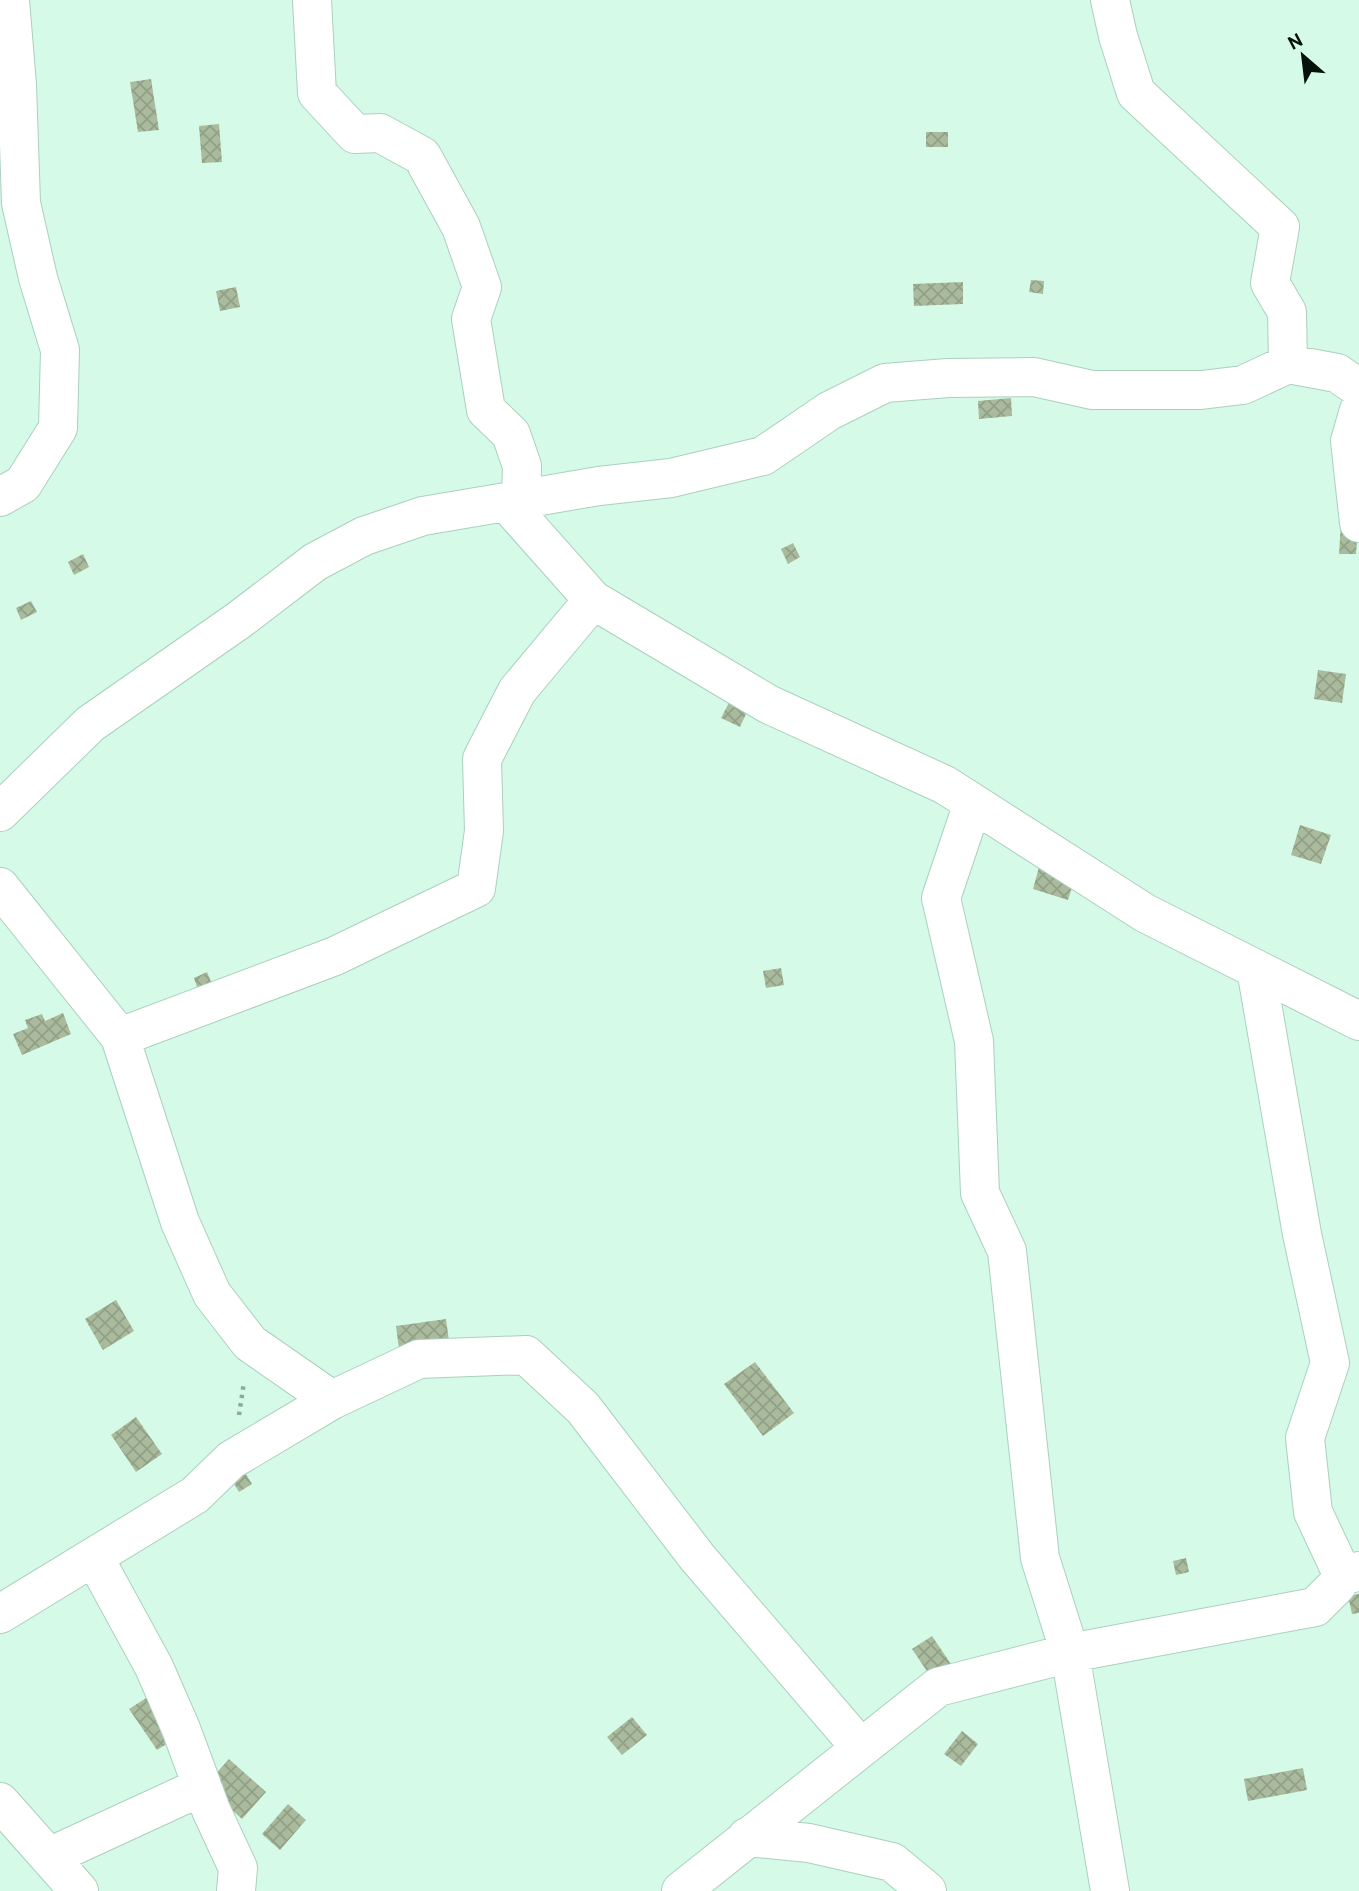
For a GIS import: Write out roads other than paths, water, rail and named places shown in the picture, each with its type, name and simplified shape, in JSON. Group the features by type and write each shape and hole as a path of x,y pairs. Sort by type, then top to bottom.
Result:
{"street":[{"path":"0,497 23,484 58,428 60,350 38,278 21,203 17,85 10,0"},
{"path":"312,0 317,93 355,134 380,133 422,156 461,226 482,288 471,319 486,410 510,434 522,466 513,501"},
{"path":"1110,0 1136,93 1280,227 1270,283 1287,312 1287,364"},
{"path":"0,812 90,724 239,620 315,562 364,536 423,516 599,486 671,478 763,456 829,411 885,383 948,378 1034,377 1092,390 1201,390 1243,385 1287,364 1337,373 1359,388"},
{"path":"1359,410 1350,441 1359,523"},
{"path":"513,501 593,600 768,704 945,785 1145,913 1359,1021"},
{"path":"120,1037 335,957 476,888 484,831 482,759 517,691 593,600"},
{"path":"973,803 941,898 974,1041 980,1193 1007,1251 1040,1558 1070,1653 1110,1891"},
{"path":"0,887 120,1037 180,1222 212,1294 250,1343 332,1400"},
{"path":"681,1891 938,1688 1070,1653 1315,1607 1351,1573 1313,1512 1305,1438 1330,1363 1302,1234 1256,968"},
{"path":"0,1614 195,1495 231,1460 332,1400 419,1359 526,1355 583,1408 696,1556 860,1747"},
{"path":"94,1557 153,1667 181,1729 201,1787 238,1868 236,1891"},
{"path":"0,1802 67,1881 201,1787"},
{"path":"747,1837 809,1843 892,1862 927,1891"}]}
